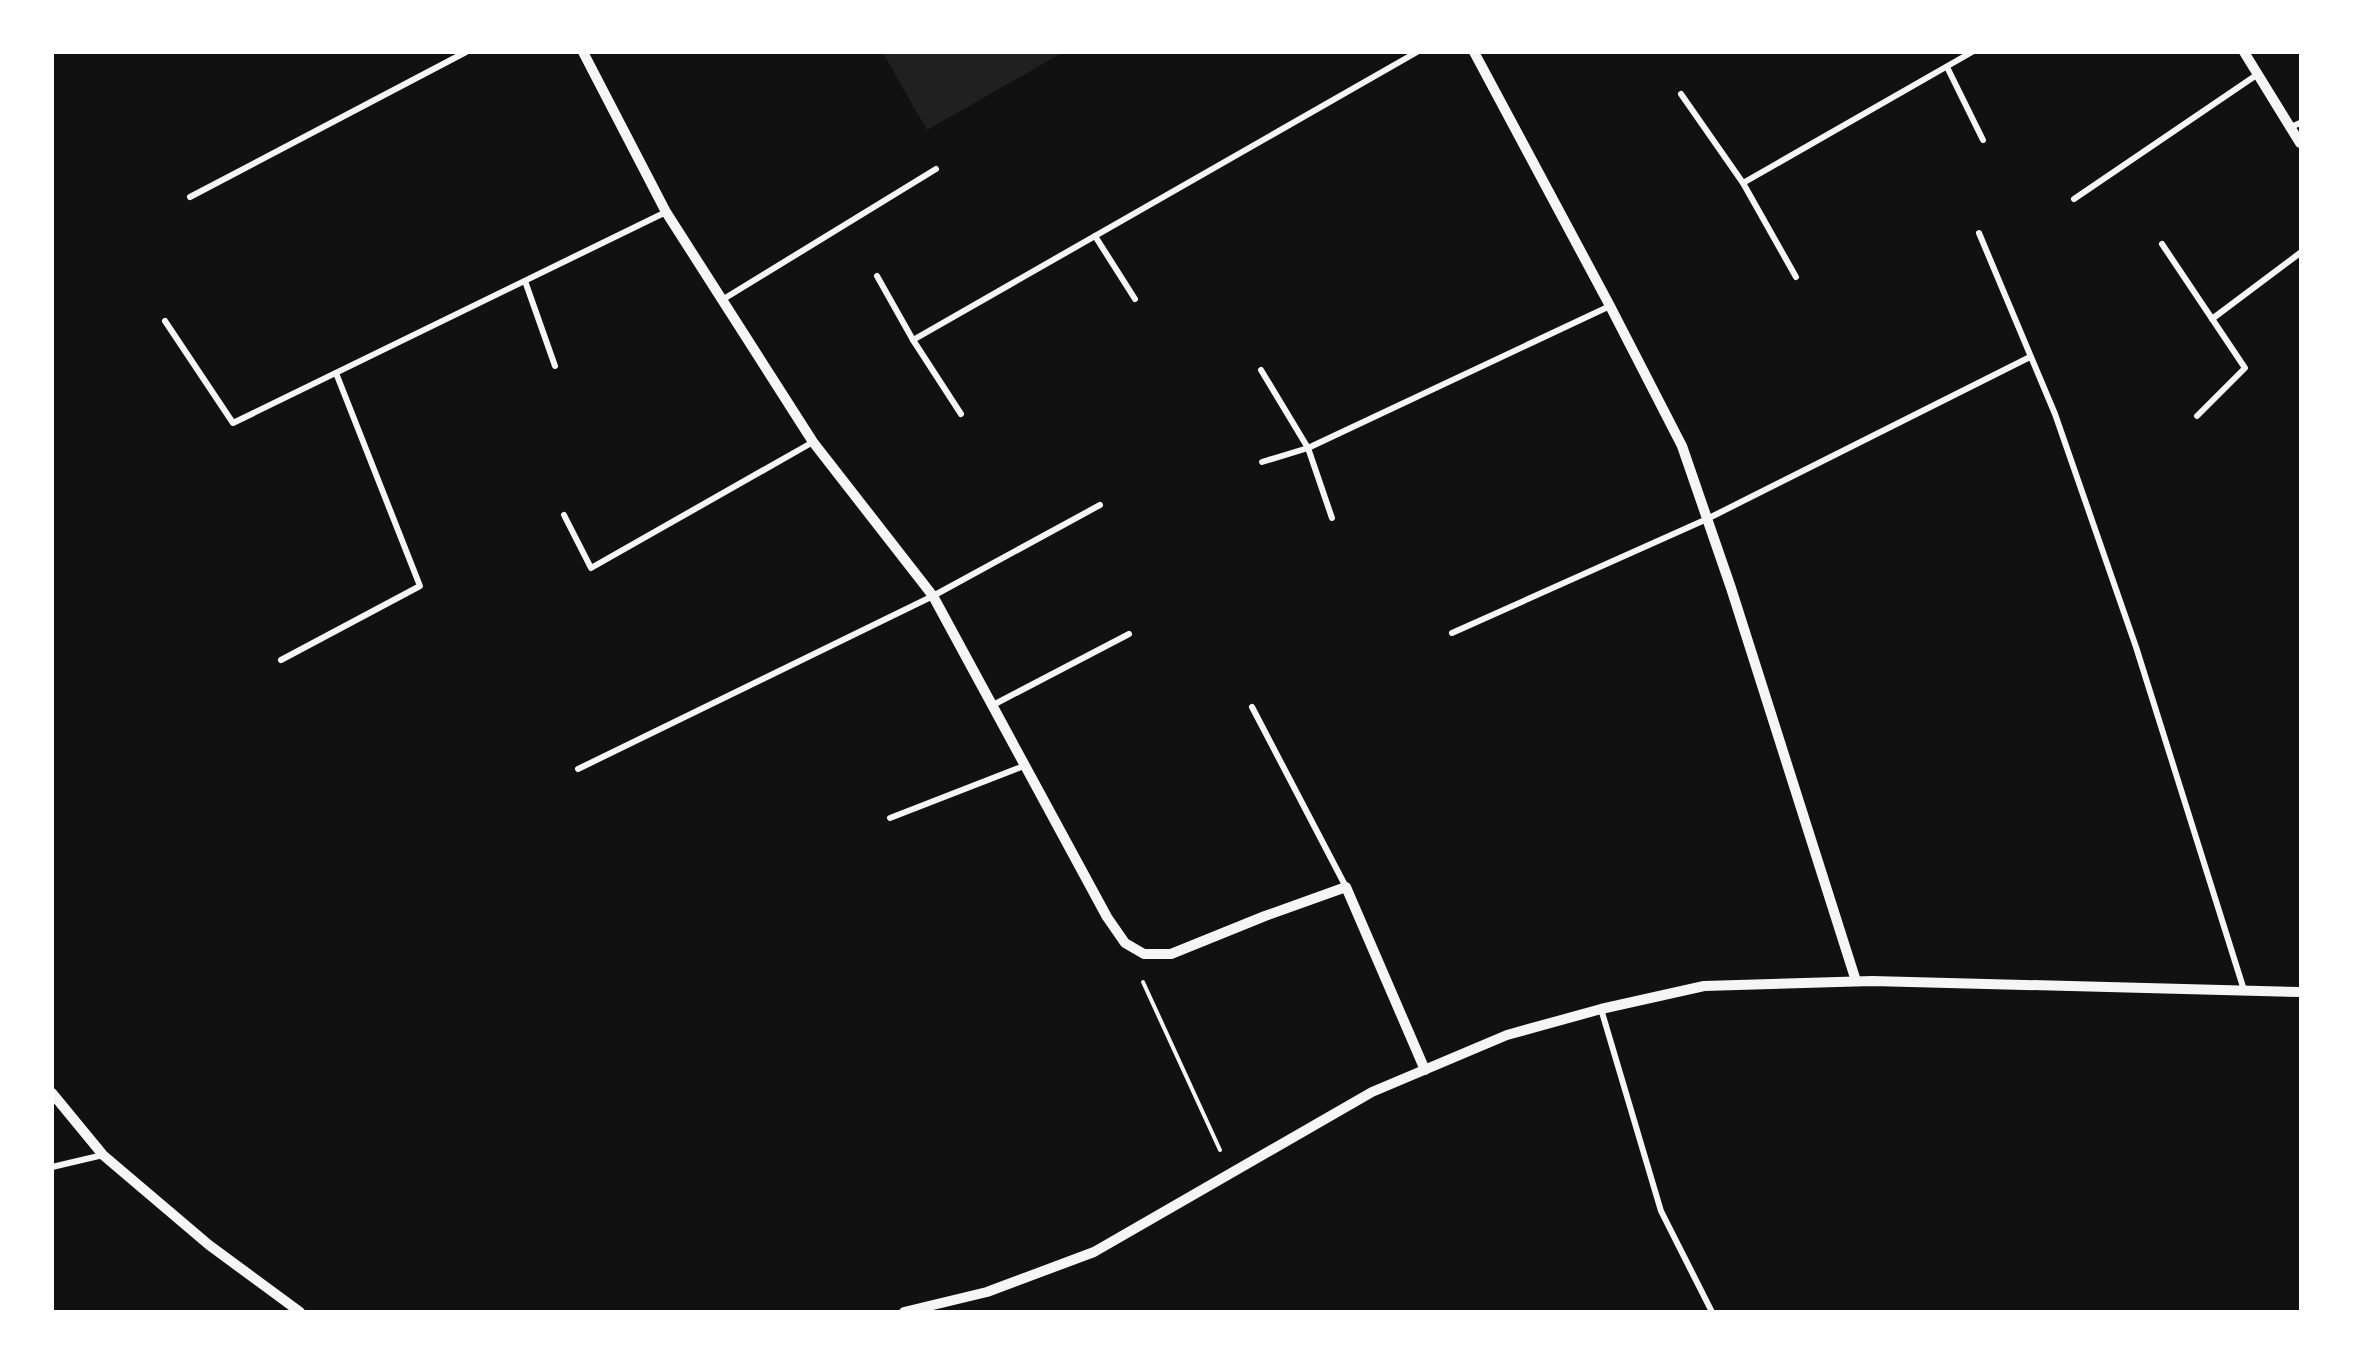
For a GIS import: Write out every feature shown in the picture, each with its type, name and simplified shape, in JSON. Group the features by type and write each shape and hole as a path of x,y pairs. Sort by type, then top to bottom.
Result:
{"street":[{"path":"190,197 466,52"},
{"path":"583,52 666,212 813,442 933,596 1107,917 1125,943 1144,954 1171,954 1265,916 1346,887"},
{"path":"913,340 1417,52"},
{"path":"1474,52 1682,446 1856,981"},
{"path":"1743,183 1972,52"},
{"path":"2244,52 2296,125 2301,143"},
{"path":"1947,67 1983,140"},
{"path":"2074,199 2258,74"},
{"path":"1681,94 1743,183 1796,277"},
{"path":"722,300 936,170"},
{"path":"165,321 233,423 666,212"},
{"path":"1979,233 2055,414 2132,635 2244,990"},
{"path":"1095,236 1135,299"},
{"path":"2162,244 2245,368 2197,416"},
{"path":"2212,319 2301,253"},
{"path":"877,276 913,340 961,414"},
{"path":"525,281 555,366"},
{"path":"1262,462 1308,448 1610,306"},
{"path":"1452,633 1707,519 2030,357"},
{"path":"1261,369 1308,448 1332,518"},
{"path":"281,660 420,586 336,373"},
{"path":"564,515 591,568 813,442"},
{"path":"578,769 933,596 1100,505"},
{"path":"993,705 1129,634"},
{"path":"1251,707 1346,887 1425,1070"},
{"path":"890,818 1024,766"},
{"path":"904,1311 987,1292 1094,1252 1372,1092 1507,1035 1601,1009 1704,986 1856,981 2301,992"},
{"path":"1601,1009 1661,1211 1712,1311"},
{"path":"52,1094 103,1155 209,1245 300,1311"},
{"path":"52,1167 103,1155"}],"path":[{"path":"1125,943 1231,1173"}],"shaded area":[{"path":"883,53 1062,53 927,130"}]}
